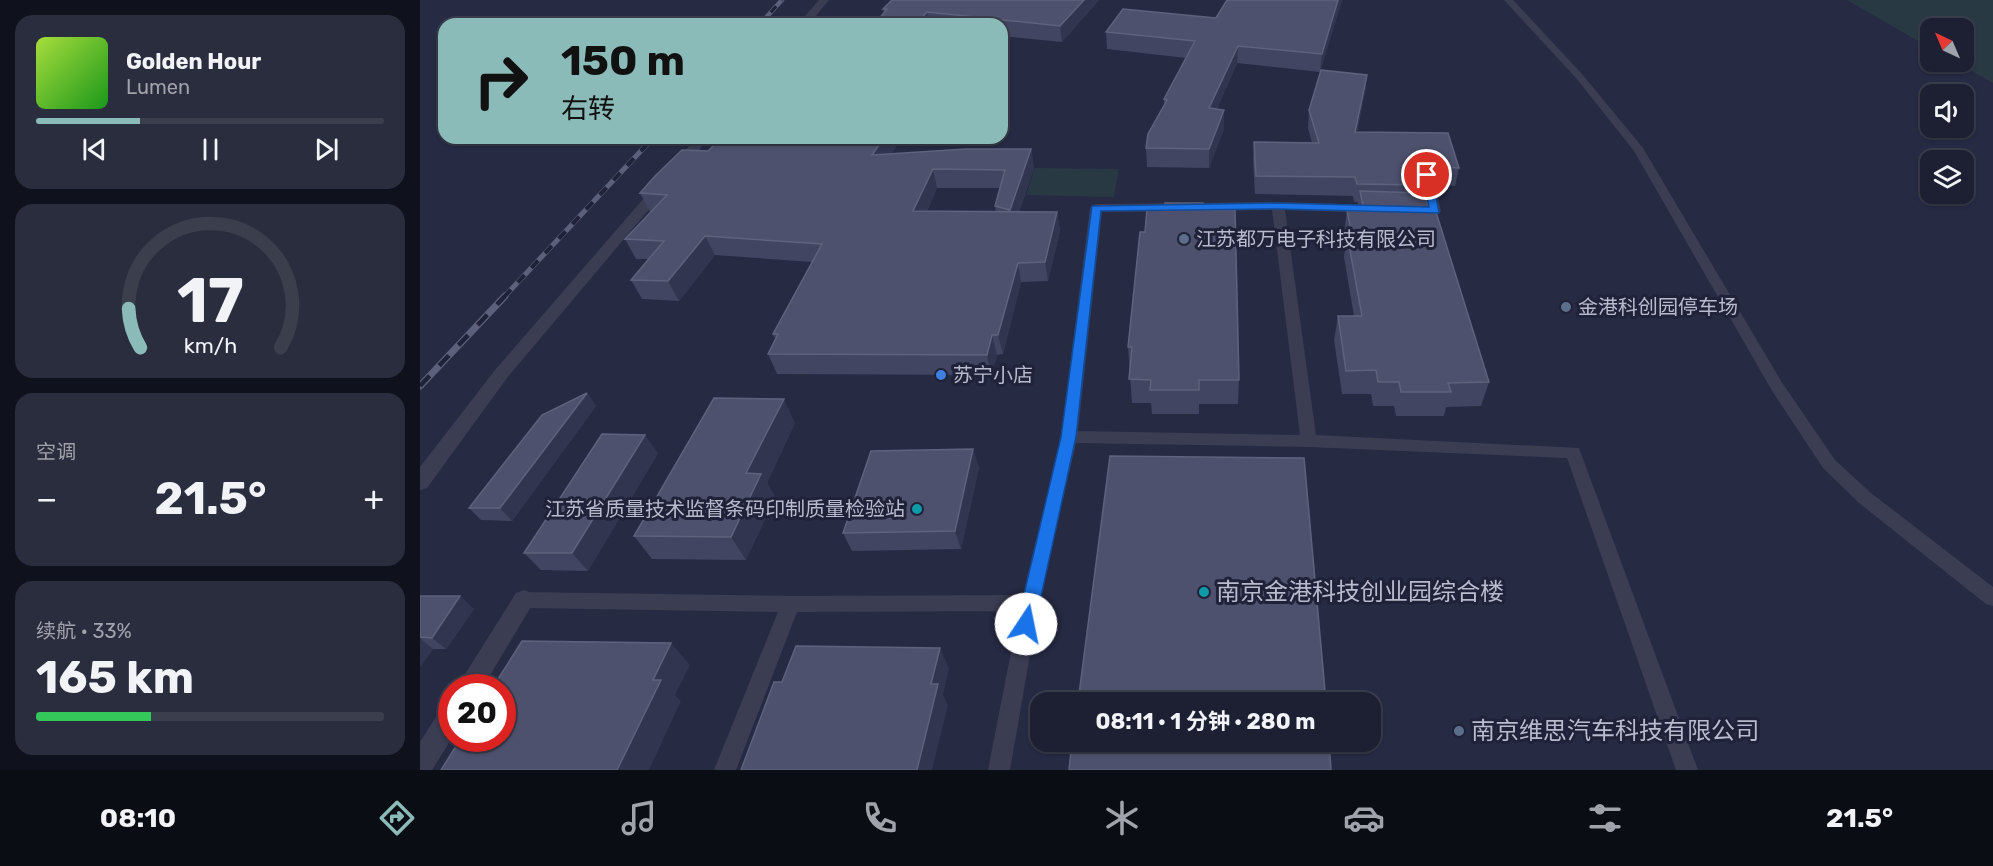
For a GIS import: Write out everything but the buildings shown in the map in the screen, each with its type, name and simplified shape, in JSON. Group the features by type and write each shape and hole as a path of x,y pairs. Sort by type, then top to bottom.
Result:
{"street":[{"path":"808,18 824,0"},
{"path":"420,482 501,374 698,144"},
{"path":"478,674 524,600"},
{"path":"420,765 438,737"}],"lane":[{"path":"1508,0 1579,76 1639,150 1776,385 1829,464 1865,498 1993,598"},
{"path":"999,770 1030,603 1069,437 1096,208 1278,206 1435,211 1427,175"},
{"path":"1278,206 1310,441"},
{"path":"1069,437 1310,441 1573,452 1687,770"},
{"path":"524,600 791,604 1030,603"},
{"path":"725,770 791,604"}],"shaded area":[{"path":"1847,0 1993,0 1993,83 1973,72 1974,18 1920,18 1920,42"},
{"path":"1035,168 1119,169 1114,197 1026,195"}],"railway":[{"path":"766,18 782,0"},
{"path":"504,297 647,144"},
{"path":"420,386 505,296"}],"place":[{"name":"江苏都万电子科技有限公司","path":"1184,239"},
{"name":"金港科创园停车场","path":"1566,307"},
{"name":"苏宁小店","path":"941,375"},
{"name":"江苏省质量技术监督条码印制质量检验站","path":"917,509"},
{"name":"南京金港科技创业园综合楼","path":"1204,592"},
{"name":"南京维思汽车科技有限公司","path":"1459,731"}],"route":[{"path":"1026,624 1069,437 1096,208 1278,206 1435,211 1427,175"}]}
